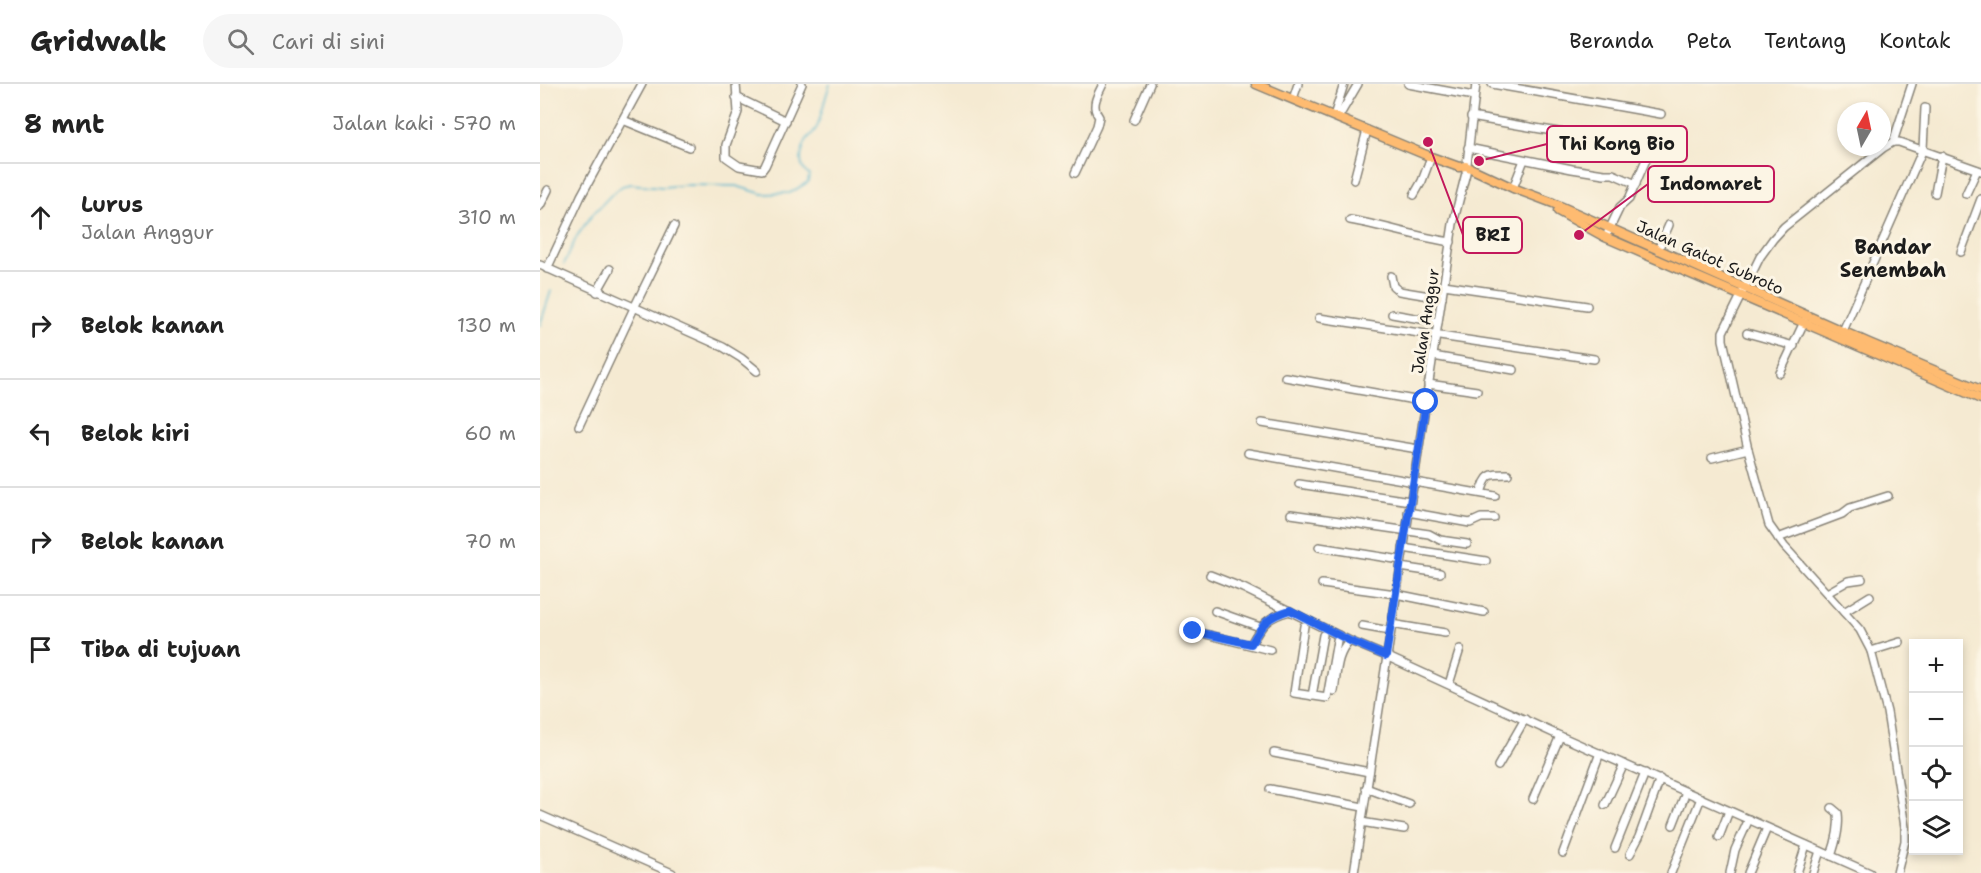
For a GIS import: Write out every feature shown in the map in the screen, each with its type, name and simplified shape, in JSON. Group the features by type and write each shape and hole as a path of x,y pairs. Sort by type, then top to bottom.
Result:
{"main road":[{"name":"Jalan Gatot Subroto","path":"1259,85 1431,157 1513,188 1607,233 1658,250 1743,292 1843,331 1981,390"},
{"path":"1464,169 1552,205"},
{"path":"1607,233 1981,399"}],"street":[{"path":"642,84 543,267 723,347 757,371"},
{"path":"736,84 737,114 726,157 739,166 764,169 802,84"},
{"path":"1075,173 1097,126 1099,117 1095,111 1095,102 1103,84"},
{"path":"1134,120 1150,84"},
{"path":"1293,99 1298,84"},
{"path":"1336,117 1344,84"},
{"path":"1336,117 1358,84"},
{"path":"1408,84 1474,96"},
{"name":"Jalan Anggur","path":"1354,873 1390,627 1468,148 1476,84"},
{"path":"1492,84 1661,114"},
{"path":"1893,142 1912,84"},
{"path":"736,97 786,121"},
{"path":"1843,331 1923,149 1925,108"},
{"path":"1471,117 1651,148 1629,199 1620,207 1607,233"},
{"path":"623,120 689,147"},
{"path":"1354,180 1367,130"},
{"path":"1897,873 1905,841 1905,827 1887,712 1871,651 1860,630 1778,538 1766,516 1748,449 1723,332 1766,248 1784,228 1893,142 1923,149 1979,170 1966,194"},
{"path":"1468,148 1524,160 1613,174 1636,184"},
{"path":"1935,193 1942,156"},
{"path":"1414,195 1431,157"},
{"path":"1513,188 1524,160"},
{"path":"540,206 548,190"},
{"path":"1961,252 1981,199"},
{"path":"1350,220 1397,228 1426,238 1451,242"},
{"path":"1658,250 1669,225"},
{"path":"579,426 674,226"},
{"path":"597,292 610,269"},
{"path":"1391,276 1394,288 1399,291 1442,298"},
{"path":"1444,285 1587,306"},
{"path":"1392,314 1438,322"},
{"path":"1319,318 1594,359"},
{"path":"1780,373 1804,322"},
{"path":"1747,333 1794,346"},
{"path":"1433,356 1514,370"},
{"path":"1285,377 1426,402"},
{"path":"1428,384 1477,391"},
{"path":"1262,423 1418,449"},
{"path":"1712,458 1748,449"},
{"path":"1248,453 1495,496"},
{"path":"1481,493 1487,477 1491,474 1508,474"},
{"path":"1299,484 1410,501"},
{"path":"1778,538 1842,514 1850,507 1888,496"},
{"path":"1408,512 1470,523 1482,518 1494,518"},
{"path":"1291,514 1429,534 1438,539 1467,544"},
{"path":"1319,547 1440,573"},
{"path":"1403,548 1486,561"},
{"path":"1210,575 1243,588 1350,641 1560,736 1870,873"},
{"path":"1827,593 1848,581 1862,579"},
{"path":"1322,584 1396,594 1484,612"},
{"path":"1844,612 1870,596"},
{"path":"1251,644 1260,627 1273,615 1290,610"},
{"path":"1215,611 1260,627"},
{"path":"1304,626 1294,693 1327,698 1338,635"},
{"path":"1362,626 1445,633"},
{"path":"1193,631 1270,650"},
{"path":"1312,696 1323,635"},
{"path":"1334,691 1340,655 1350,641"},
{"path":"1871,651 1900,642"},
{"path":"1449,684 1460,649"},
{"path":"1498,766 1525,719"},
{"path":"1533,799 1560,736"},
{"path":"1274,753 1369,772"},
{"path":"1563,853 1600,753"},
{"path":"1605,806 1624,764"},
{"path":"1615,848 1645,773"},
{"path":"1630,854 1639,837 1660,779"},
{"path":"1366,788 1409,804"},
{"path":"1270,789 1364,807"},
{"path":"1673,825 1686,792"},
{"path":"1671,873 1701,798"},
{"path":"1831,856 1837,841 1839,822 1838,813 1832,808"},
{"path":"1719,837 1729,811"},
{"path":"540,815 656,870 672,873"},
{"path":"1730,873 1735,850 1749,819"},
{"path":"1361,822 1404,829"},
{"path":"1748,873 1767,828"},
{"path":"1797,873 1806,845"},
{"path":"1813,873 1820,851"}],"waterway":[{"path":"564,264 577,236 592,215 622,186 630,184 663,187 736,186 763,194 790,193 808,182 809,175 801,164 802,154 806,141 818,125 830,84"},
{"path":"540,325 551,291"}],"place":[{"name":"BRI","path":"1428,142"},
{"name":"Thi Kong Bio","path":"1479,161"},
{"name":"Indomaret","path":"1579,235"}],"district":[{"name":"Bandar Senembah","path":"1893,258"}],"route":[{"path":"1193,631 1251,644 1260,627 1273,615 1290,610 1350,641 1386,656 1426,402"}]}
